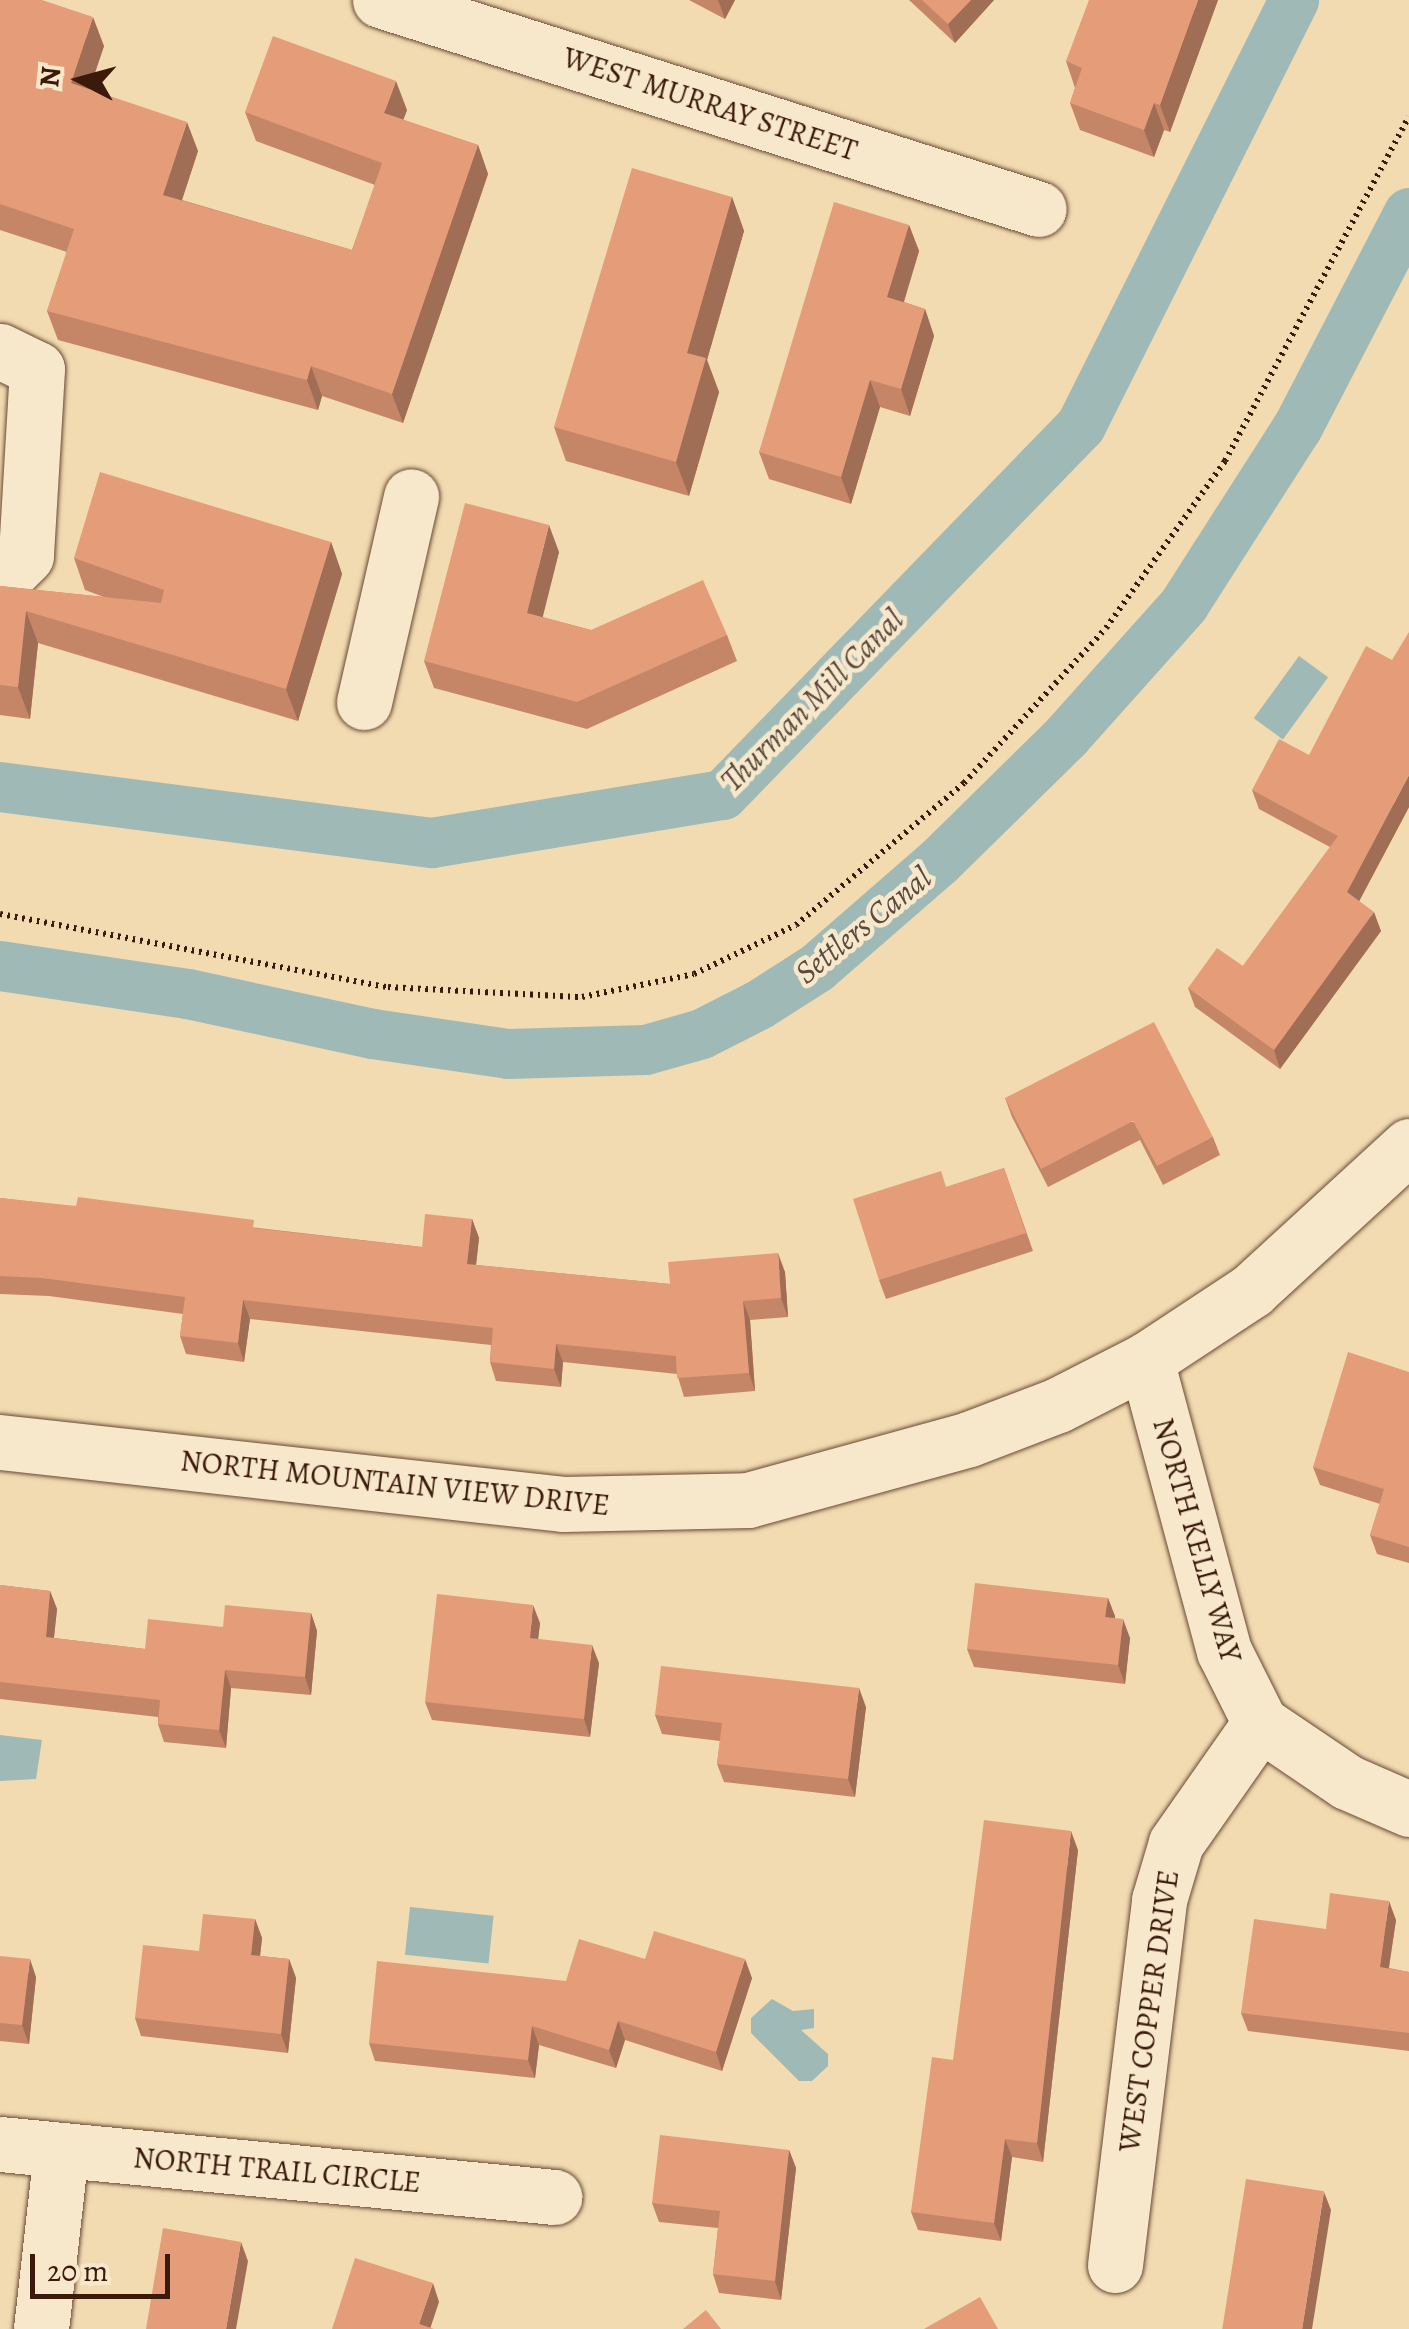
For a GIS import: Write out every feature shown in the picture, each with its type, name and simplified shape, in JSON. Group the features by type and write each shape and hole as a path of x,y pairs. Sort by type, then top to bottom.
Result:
{"street":[{"name":"WEST MURRAY STREET","path":"380,0 1040,209"},
{"path":"0,582 26,556 18,360"},
{"path":"364,702 411,496"},
{"name":"NORTH MOUNTAIN VIEW DRIVE","path":"0,1442 563,1504 748,1500 969,1439 1058,1405 1146,1360 1252,1290 1409,1146"},
{"name":"NORTH KELLY WAY","path":"1146,1360 1224,1651 1260,1723 1346,1782 1409,1808"},
{"name":"WEST COPPER DRIVE","path":"1115,2266 1160,1900 1176,1843 1260,1723"},
{"name":"NORTH TRAIL CIRCLE","path":"0,2144 554,2197"},
{"path":"41,2329 61,2150"}],"path":[{"path":"0,914 388,987 582,997 694,974 796,926 964,782 1106,628 1224,460 1409,117"}],"water":[{"path":"1299,656 1328,677 1283,739 1254,718"},
{"path":"0,1735 42,1740 36,1779 0,1781"},
{"path":"410,1907 494,1916 489,1964 405,1955"},
{"path":"772,1999 793,2011 814,2009 814,2028 801,2030 828,2054 828,2066 812,2081 799,2081 751,2033 751,2018"}],"building":[{"path":"0,0 42,0 93,17 71,83 187,122 163,195 352,250 382,163 245,112 273,36 396,81 384,113 478,145 392,394 311,366 307,380 47,311 74,229 0,204"},
{"path":"922,0 971,0 948,24"},
{"path":"1089,0 1198,0 1160,105 1154,103 1144,130 1070,103 1082,68 1066,61"},
{"path":"632,168 732,197 687,353 706,358 676,462 554,427"},
{"path":"834,202 909,225 887,297 925,309 901,389 870,380 841,477 759,452"},
{"path":"100,472 331,542 286,689 26,611 18,687 0,685 0,586 161,603 164,590 74,558"},
{"path":"465,503 549,525 527,613 591,630 703,580 727,635 577,702 424,661"},
{"path":"1409,632 1409,775 1347,892 1374,912 1274,1050 1188,988 1217,948 1243,966 1338,836 1252,790 1279,739 1309,755 1366,646 1392,660"},
{"path":"1154,1022 1213,1137 1157,1166 1133,1121 1041,1169 1005,1098"},
{"path":"1004,1168 1026,1233 879,1280 853,1199 941,1171 946,1187"},
{"path":"78,1197 254,1220 253,1228 422,1247 425,1214 472,1219 467,1264 670,1284 668,1262 778,1253 781,1298 743,1301 749,1373 677,1378 676,1356 556,1344 554,1369 490,1362 493,1328 243,1300 238,1343 180,1336 185,1297 0,1276 0,1198 76,1206"},
{"path":"1348,1352 1409,1372 1409,1547 1370,1535 1384,1489 1313,1467"},
{"path":"975,1583 1108,1598 1105,1617 1123,1619 1118,1665 967,1649"},
{"path":"0,1585 50,1591 46,1637 145,1649 148,1619 223,1627 225,1605 311,1613 305,1677 225,1670 219,1730 158,1724 160,1700 0,1682"},
{"path":"437,1594 533,1605 530,1638 592,1645 584,1719 425,1702"},
{"path":"661,1666 859,1688 848,1779 717,1764 722,1723 655,1715"},
{"path":"984,1820 1071,1831 1037,2143 1005,2139 994,2223 911,2212 932,2057 953,2060"},
{"path":"1330,1893 1389,1901 1380,1967 1409,1972 1409,2033 1241,2013 1254,1919 1326,1929"},
{"path":"203,1914 255,1919 251,1955 289,1959 281,2034 135,2018 143,1945 199,1951"},
{"path":"654,1931 745,1959 716,2052 618,2021 609,2050 532,2026 528,2060 369,2043 377,1961 566,1981 579,1939 645,1959"},
{"path":"0,1956 30,1959 22,2025 0,2023"},
{"path":"660,2135 789,2150 775,2281 713,2274 720,2211 652,2203"},
{"path":"1246,2179 1324,2191 1302,2329 1222,2329"},
{"path":"163,2228 241,2242 226,2329 146,2329"},
{"path":"355,2258 433,2283 419,2324 434,2329 332,2329"},
{"path":"980,2297 998,2329 924,2329"},
{"path":"706,2310 721,2329 683,2329"}],"waterway":[{"name":"Thurman Mill Canal","path":"0,787 432,843 723,795 1081,426 1294,0"},
{"name":"Settlers Canal","path":"0,966 188,994 373,1034 508,1054 646,1050 702,1034 759,1005 817,968 939,862 1067,736 1184,605 1298,427 1409,213"}]}
